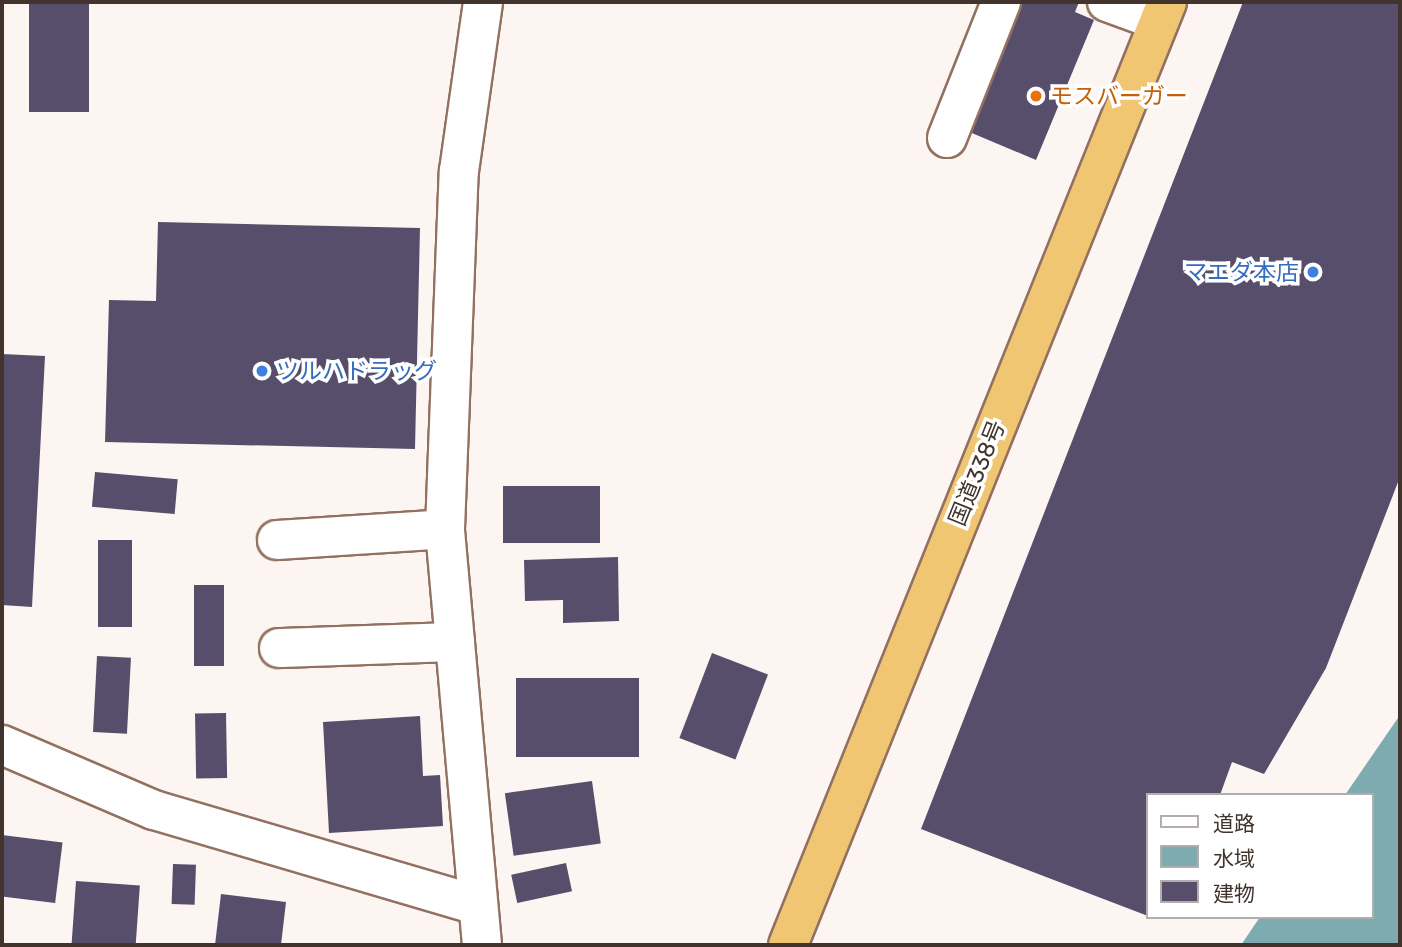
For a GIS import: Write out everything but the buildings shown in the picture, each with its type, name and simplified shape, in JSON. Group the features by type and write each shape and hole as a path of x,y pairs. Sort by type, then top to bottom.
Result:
{"highway":[{"name":"国道338号","path":"789,945 1163,11"}],"street":[{"path":"482,945 445,528 459,171 483,2"},
{"path":"947,138 1002,2"},
{"path":"1107,2 1163,11"},
{"path":"277,540 445,528"},
{"path":"279,648 455,642"},
{"path":"2,745 154,810 477,905"}],"water":[{"path":"1400,715 1400,945 1241,945 1259,919 1374,919 1374,793 1346,793"}],"place":[{"name":"モスバーガー","path":"1036,96"},
{"name":"マエダ本店","path":"1313,272"},
{"name":"ツルハドラッグ","path":"262,371"}]}
